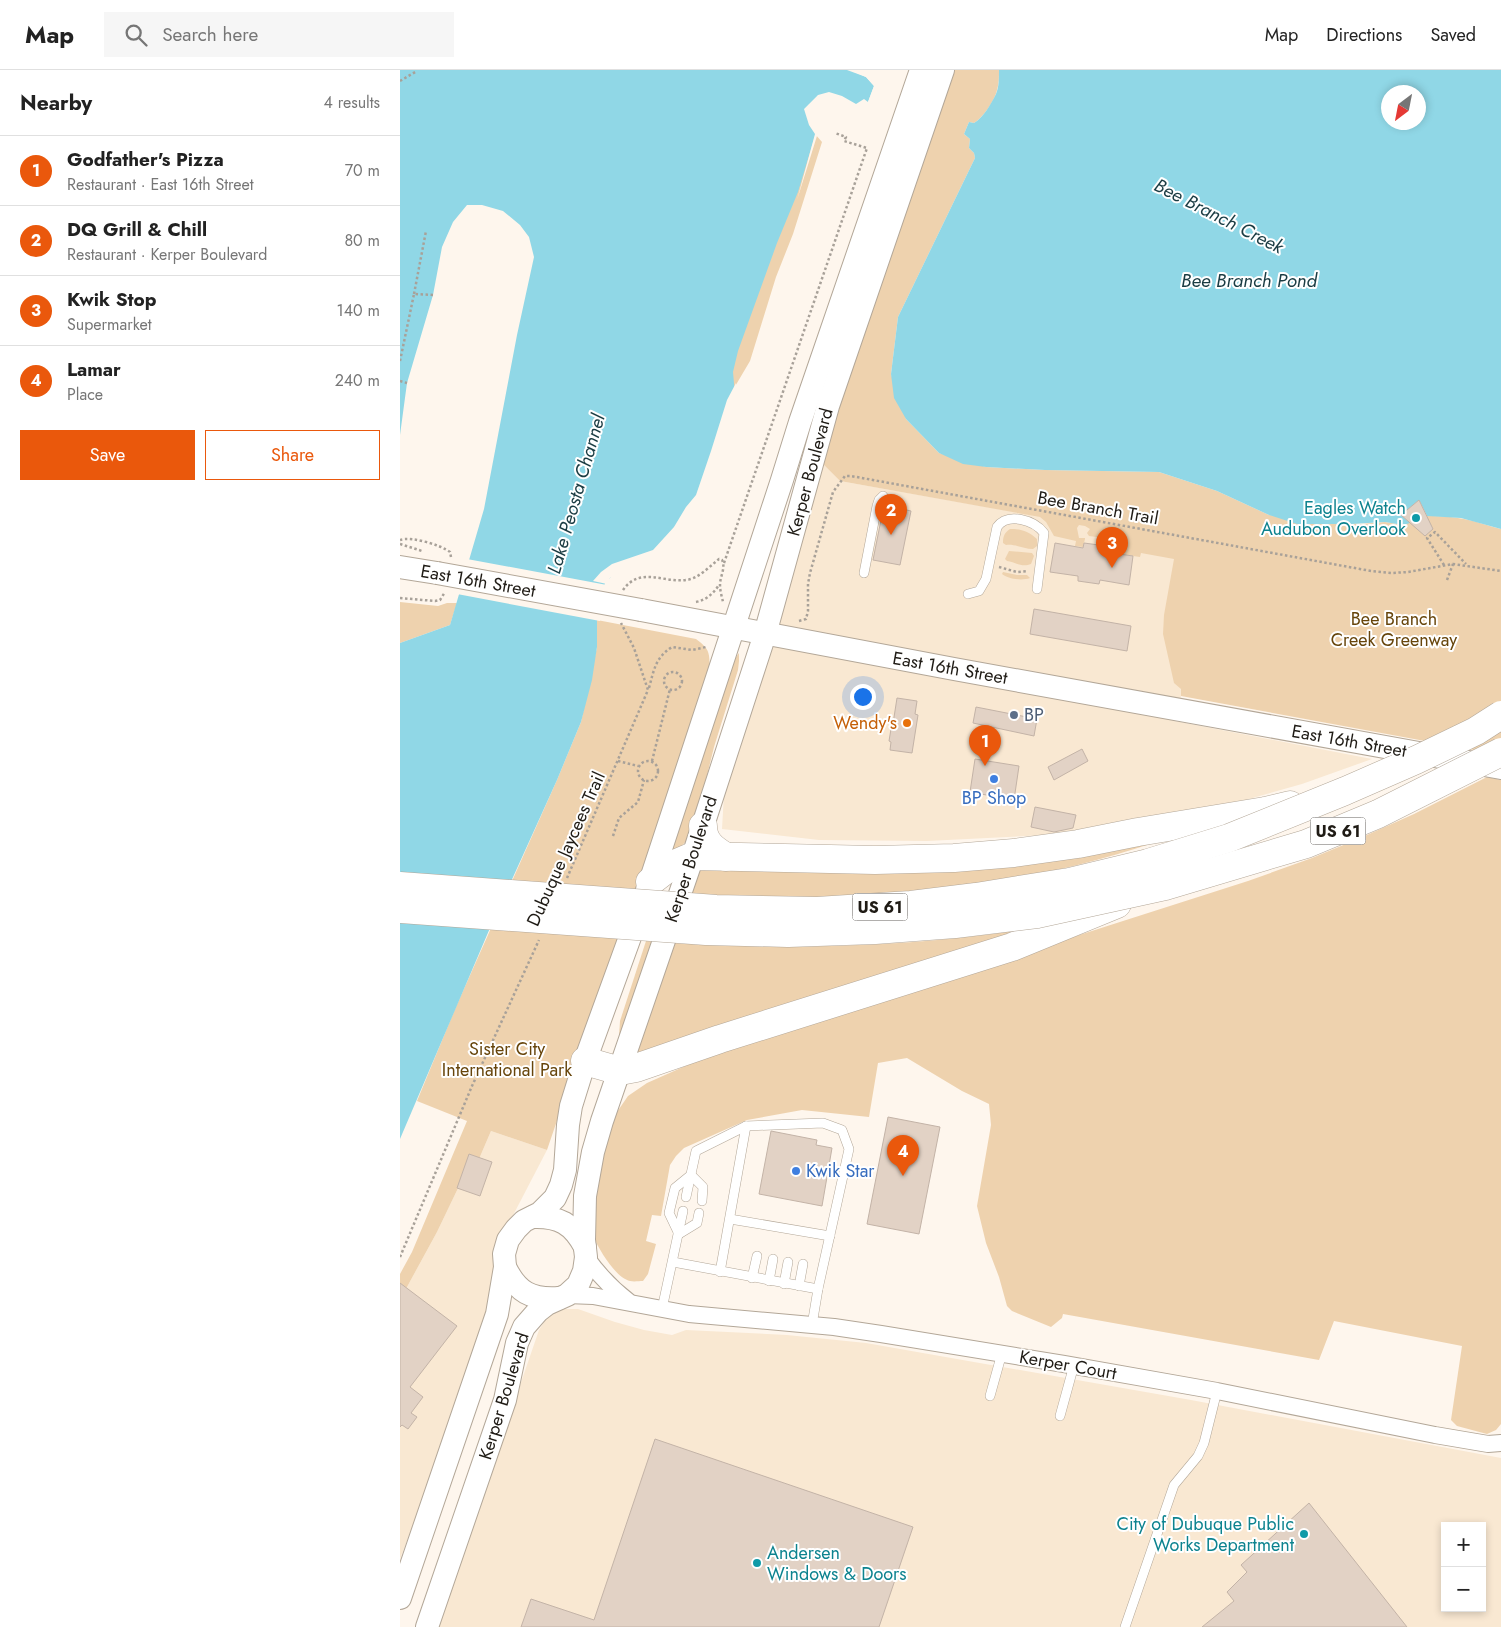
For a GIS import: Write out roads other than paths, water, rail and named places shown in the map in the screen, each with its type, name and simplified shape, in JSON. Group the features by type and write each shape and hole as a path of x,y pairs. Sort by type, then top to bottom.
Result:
{"highway":[{"name":"US 61","path":"400,886 716,909 817,910 912,905 1069,882 1148,864 1230,838 1424,756 1476,731 1501,716"},
{"name":"US 61","path":"400,909 706,931 788,933 905,928 1037,914 1165,886 1306,844 1378,814 1501,752"},
{"path":"650,882 672,865 693,856 874,860 954,858 1014,853 1078,844 1265,811 1345,791"},
{"path":"703,826 704,838 709,845 726,857"},
{"path":"585,1061 620,1071 645,1066 1012,946 1165,886"}],"main road":[{"name":"Kerper Boulevard","path":"400,1598 497,1314 505,1267 504,1254 508,1240 516,1228 524,1221 540,1213 555,1198 561,1185 565,1170 571,1106 585,1061 650,882 800,422 921,70"},
{"name":"Kerper Boulevard","path":"427,1627 505,1400 517,1343 524,1327 538,1311 578,1285 582,1278 586,1252 585,1196 602,1121 693,856 765,634 828,406 943,70"},
{"name":"East 16th Street","path":"400,567 1501,768"},
{"path":"533,1217 545,1217 562,1221 575,1231 586,1252"},
{"path":"505,1267 514,1284 527,1294 538,1298 563,1296"}],"street":[{"path":"586,1252 594,1269 612,1289 632,1303"},
{"name":"Kerper Court","path":"563,1296 593,1296 662,1310 720,1318 872,1332 1218,1391 1436,1435 1488,1444 1501,1443"}],"lane":[{"path":"864,573 877,506 883,496"},
{"path":"968,594 978,591 986,579 997,527 1001,522 1008,519 1033,523 1044,533 1037,589"},
{"path":"686,1197 696,1151 746,1126 823,1123 842,1130 850,1149 818,1289 812,1325"},
{"path":"720,1272 746,1126"},
{"path":"691,1175 704,1187 702,1201"},
{"path":"678,1234 669,1214 675,1188 691,1175"},
{"path":"662,1310 683,1211"},
{"path":"678,1234 697,1223 699,1213"},
{"path":"730,1219 794,1230 808,1237 830,1236"},
{"path":"760,1234 762,1224"},
{"path":"776,1238 778,1227"},
{"path":"792,1240 794,1230"},
{"path":"752,1278 756,1256"},
{"path":"769,1281 773,1259"},
{"path":"673,1262 818,1289"},
{"path":"784,1284 788,1262"},
{"path":"799,1286 803,1264"},
{"path":"990,1396 1002,1353"},
{"path":"1060,1416 1074,1365"},
{"path":"1125,1627 1174,1485 1198,1456 1204,1443 1218,1391"}],"water":[{"name":"Lake Peosta Channel","path":"400,70 850,70 866,77 874,86 868,102 862,107 837,100 824,106 798,192 777,243 738,351 733,372 735,395 720,448 672,548 616,572 605,583 597,620 597,647 592,680 581,722 400,1139 400,643 450,625 484,509 534,257 529,237 520,225 503,211 482,205 467,205 453,222 442,247 433,295 407,383 400,435"},
{"name":"Bee Branch Pond","path":"999,70 1501,70 1501,529 1461,518 1427,516 1419,500 1401,515 1410,523 1403,525 1385,522 1297,524 1269,515 1217,491 1159,472 986,467 963,464 939,453 906,419 894,398 891,374 898,317 975,158 974,153 969,148 970,139 964,134 969,122 974,123 984,114 996,94"}],"place":[{"name":"Eagles Watch Audubon Overlook","path":"1416,518"},
{"name":"DQ Grill & Chill","path":"891,535"},
{"name":"Kwik Stop","path":"1112,568"},
{"name":"BP","path":"1014,715"},
{"name":"Wendy's","path":"907,723"},
{"name":"Godfather's Pizza","path":"985,766"},
{"name":"BP Shop","path":"994,779"},
{"name":"Kwik Star","path":"796,1171"},
{"name":"Lamar","path":"903,1176"},
{"name":"City of Dubuque Public Works Department","path":"1304,1534"},
{"name":"Andersen Windows & Doors","path":"757,1563"}],"water label":[{"name":"Bee Branch Creek","path":"1219,216"}],"park label":[{"name":"Bee Branch Creek Greenway","path":"1394,629"},
{"name":"Sister City International Park","path":"507,1060"}]}
